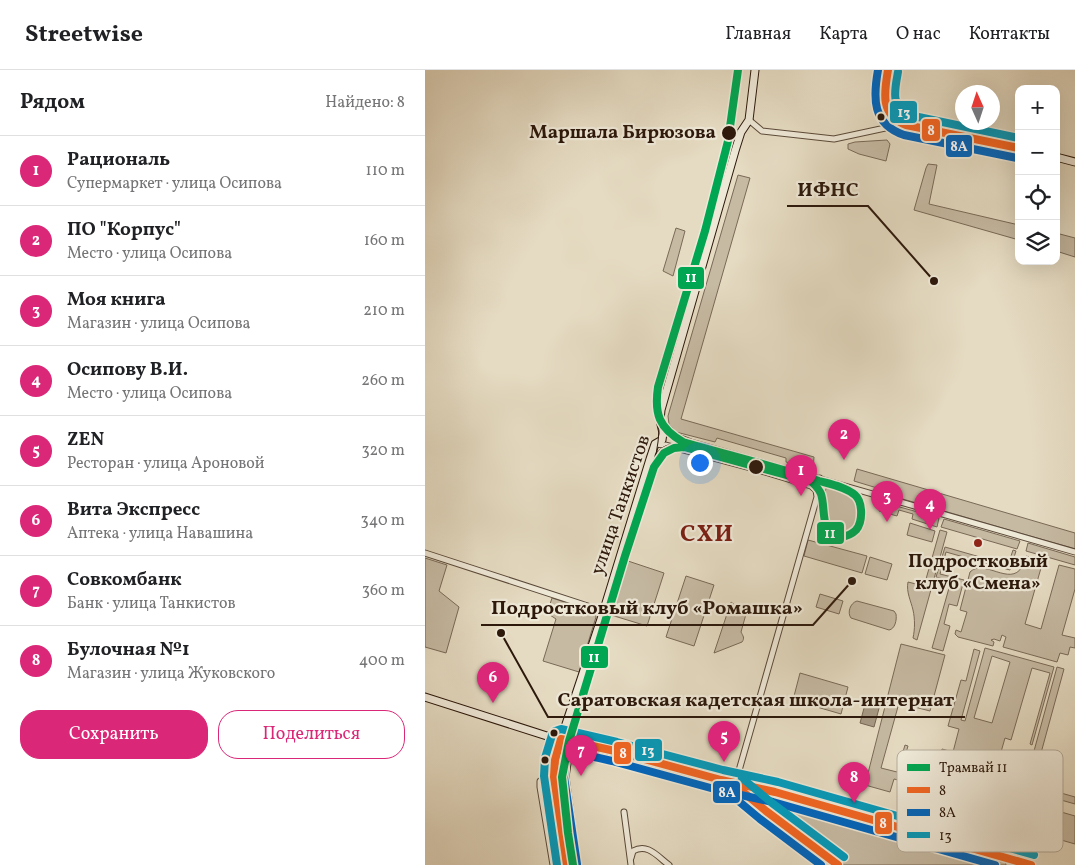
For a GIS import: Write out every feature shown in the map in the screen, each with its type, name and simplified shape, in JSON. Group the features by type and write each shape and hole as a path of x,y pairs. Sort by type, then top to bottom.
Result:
{"main road":[{"name":"улица Танкистов","path":"567,865 554,777 555,760 655,444 663,439 660,420 661,410 735,150 741,132 749,120 755,70"},
{"path":"888,70 885,88 887,105 890,114 896,121 906,125 1015,147"},
{"path":"1060,157 1075,162"},
{"path":"425,697 561,739 734,784 775,792 897,827"},
{"path":"573,741 565,777 577,865"},
{"path":"734,784 766,811 838,865"},
{"path":"766,811 763,804 764,799 775,792"},
{"path":"985,852 1031,865"}],"street":[{"path":"749,120 763,131 834,139 890,128 896,121"},
{"path":"663,439 669,434 691,442 1075,552"},
{"path":"663,439 811,486 816,490"},
{"path":"734,784 815,503 816,490 820,478"},
{"path":"425,553 603,611"},
{"path":"553,865 540,781 547,778 565,777"},
{"path":"624,812 631,863"},
{"path":"631,863 633,851 639,848 648,849 669,865"}],"shaded area":[{"path":"887,140 890,144 886,161 848,149 848,144 855,142"},
{"path":"928,164 937,165 929,204 1015,224 1015,239 914,210"},
{"path":"738,175 750,178 681,419 814,457 813,470 786,462 786,458 717,438 715,442 676,432 669,424 668,416"},
{"path":"676,228 685,231 673,276 663,271"},
{"path":"1060,234 1075,238 1075,257 1060,252"},
{"path":"857,469 1075,533 1075,549 889,495 887,491 854,481"},
{"path":"827,486 847,492 857,503 859,515 852,529 846,533 839,534 833,532 828,526 824,505"},
{"path":"882,502 939,518 937,527 912,519 913,514 899,510 897,516 879,511"},
{"path":"944,519 1020,541 1017,549 941,527"},
{"path":"910,523 935,531 932,542 907,535"},
{"path":"940,530 947,532 917,640 913,638 914,617 908,593 908,582 924,586"},
{"path":"808,540 867,556 862,573 804,556"},
{"path":"1028,543 1075,557 1075,565 1026,551"},
{"path":"945,547 1008,565 1013,550 1016,551 1010,570 946,552 940,574 964,580 957,606 949,604 944,624 950,626 943,651 932,648 951,581 936,577"},
{"path":"1026,556 1043,561 1025,624 1041,629 1059,565 1075,569 1075,589 1062,635 1075,638 1075,648 1070,647 1068,655 1060,653 1057,662 1003,647 1006,637 1002,635 1000,641 991,640 994,642 993,646 958,637 955,634 956,630 961,632 967,612 960,610 970,572 982,568 1011,574 1017,572 1022,567"},
{"path":"870,557 892,564 887,580 865,574"},
{"path":"425,558 447,565 439,591 459,607 446,653 425,647"},
{"path":"628,561 664,573 647,626 611,615"},
{"path":"686,576 714,585 694,646 666,637"},
{"path":"820,594 843,601 839,614 816,607"},
{"path":"552,598 595,612 596,617 579,672 543,661 556,619 547,613"},
{"path":"857,601 894,611 896,621 894,626 889,630 851,618 849,614 850,608"},
{"path":"731,602 746,614 741,632 742,642 714,653"},
{"path":"901,644 945,655 930,711 899,703 881,768 897,772 897,780 894,779 890,792 865,785"},
{"path":"985,648 1054,667 1032,745 1030,744 1050,673 1032,668 1011,740 1005,738 1002,750 954,750 959,729 948,726 961,680 966,681 974,649 980,651 961,720 965,721","holes":["992,656 1010,662 992,723 974,718"]},
{"path":"1057,667 1064,669 1042,750 1034,750"},
{"path":"800,673 848,687 841,714 793,700"},
{"path":"867,697 881,701 874,727 860,723"},
{"path":"549,783 550,787 561,865 555,865 543,788 544,784"},
{"path":"1063,794 1075,797 1075,804 1063,801"},
{"path":"776,797 897,831 897,852 973,852 1005,861 1006,865 844,865 767,807 766,801"},
{"path":"1063,813 1075,816 1075,844 1063,841"}],"tram line":[{"name":"11","path":"573,865 562,777 569,741 654,467 664,453 674,448 684,447 812,482 821,494 825,521 830,533 835,536 846,536 856,530 860,522 860,502 855,495 847,490 785,470 683,442 663,426 658,413 658,387 705,231 728,141 738,70"},
{"path":"654,467 659,431 656,410"},
{"path":"655,455 666,446 675,444 690,445"}],"transit line":[{"name":"8А","path":"878,70 875,90 877,109 880,117 893,130 904,135 1015,158"},
{"name":"8","path":"888,70 885,87 886,102 888,109 898,121 906,125 1015,147"},
{"name":"13","path":"898,72 895,97 896,103 903,112 909,115 1015,137"},
{"name":"13","path":"557,865 544,776 545,758 552,735 555,731 561,729 778,782 897,816"},
{"name":"8","path":"567,865 554,777 555,760 561,739 775,792 897,827"},
{"name":"8А","path":"577,864 564,777 568,751 718,790 773,802 897,837"},
{"name":"13","path":"742,778 844,857"},
{"name":"8","path":"736,786 838,865"},
{"name":"8А","path":"730,794 821,865"},
{"name":"8А","path":"949,852 995,865"},
{"name":"8","path":"985,852 1031,865"},
{"name":"13","path":"1023,852 1034,855"}],"place":[{"name":"Маршала Бирюзова","path":"729,133"},
{"name":"ИФНС","path":"934,281"},
{"name":"ПО \"Корпус\"","path":"844,460"},
{"name":"Рациональ","path":"801,496"},
{"name":"Моя книга","path":"887,522"},
{"name":"Осипову В.И.","path":"930,530"},
{"name":"Подростковый клуб «Смена»","path":"978,543"},
{"name":"Подростковый клуб «Ромашка»","path":"852,581"},
{"name":"Саратовская кадетская школа-интернат","path":"501,633"},
{"name":"Вита Экспресс","path":"493,703"},
{"name":"ZEN","path":"724,762"},
{"name":"Совкомбанк","path":"581,776"},
{"name":"Булочная №1","path":"854,803"}],"district":[{"name":"СХИ","path":"707,535"}]}
